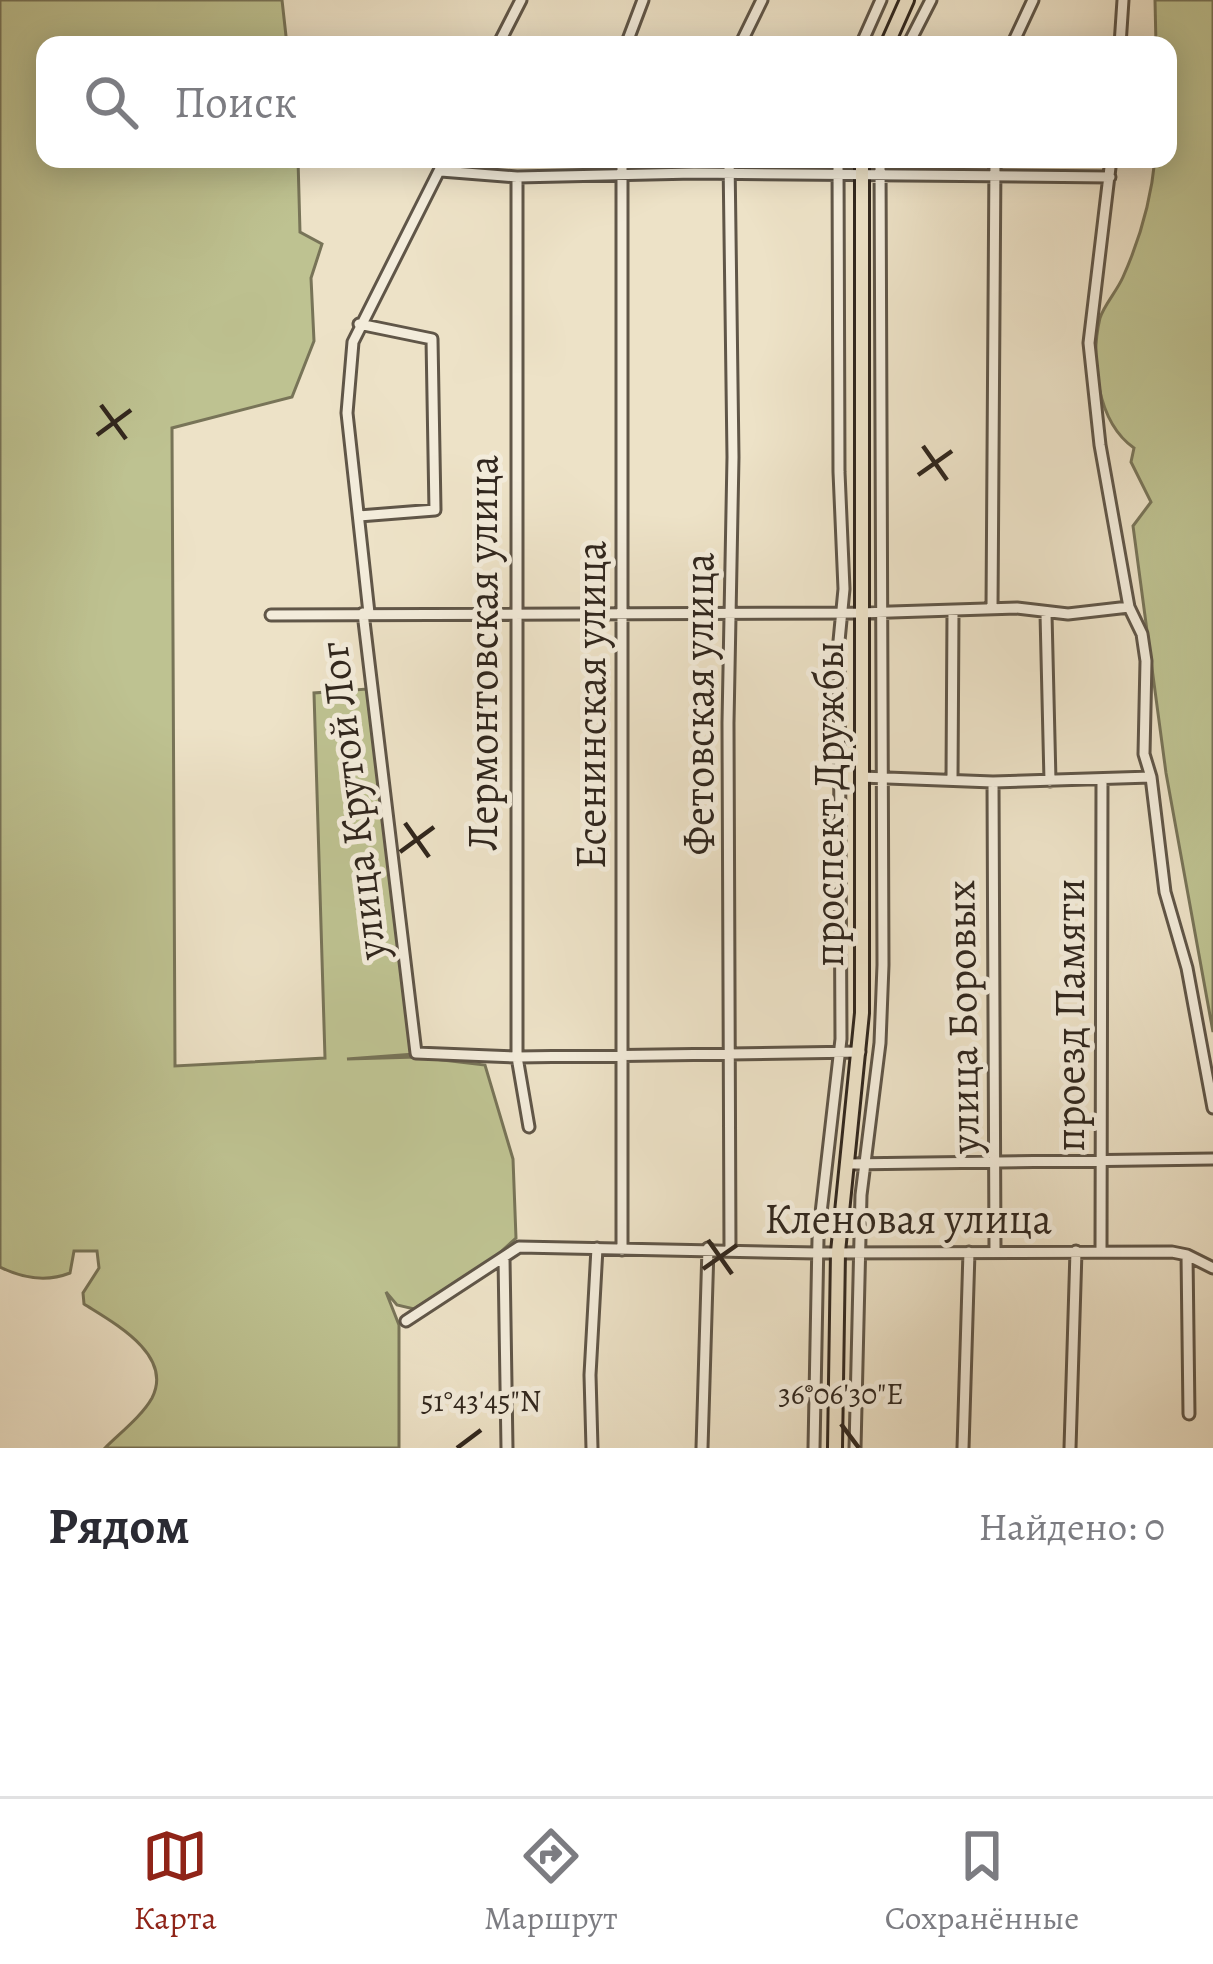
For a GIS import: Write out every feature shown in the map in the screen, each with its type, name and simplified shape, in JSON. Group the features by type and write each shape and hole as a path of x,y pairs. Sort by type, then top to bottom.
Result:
{"main road":[{"path":"891,36 907,0"},
{"name":"проспект Дружбы","path":"835,1448 838,1252 860,1052 861,168"}],"street":[{"path":"503,36 520,0"},
{"path":"629,36 643,0"},
{"path":"744,36 762,0"},
{"path":"865,36 881,0"},
{"path":"913,36 931,0"},
{"path":"1016,36 1033,0"},
{"path":"1121,36 1123,0"},
{"name":"улица Крутой Лог","path":"441,168 359,324 347,389 366,613 416,1053 518,1057"},
{"name":"Есенинская улица","path":"622,168 622,1250"},
{"name":"Фетовская улица","path":"729,168 733,457 730,1250"},
{"path":"814,1448 818,1253 840,1052 838,168"},
{"path":"855,1448 858,1252 880,1043 879,168"},
{"path":"992,608 995,168"},
{"path":"1110,168 1089,343 1100,445 1129,607 1142,634 1146,661 1144,754 1165,892 1187,968 1213,1108"},
{"path":"440,171 517,177 729,173 1110,177"},
{"name":"Лермонтовская улица","path":"517,177 518,1057 529,1127"},
{"path":"359,324 432,339 435,510 359,516"},
{"path":"271,615 881,613 992,608 1046,614 1129,607"},
{"path":"952,779 953,611"},
{"path":"1046,614 1049,781"},
{"path":"861,777 993,782 1151,777"},
{"name":"проезд Памяти","path":"1101,1250 1102,780"},
{"name":"улица Боровых","path":"993,782 995,1251"},
{"path":"518,1057 860,1052"},
{"path":"848,1164 1213,1159"},
{"name":"Кленовая улица","path":"406,1321 519,1247 818,1253 1101,1250 1187,1255 1213,1268"},
{"path":"701,1448 708,1248"},
{"path":"592,1448 590,1375 597,1249"},
{"path":"1070,1448 1076,1251"},
{"path":"963,1448 969,1252"},
{"path":"1187,1255 1189,1414"},
{"path":"504,1258 507,1448"}],"green space":[{"path":"0,0 282,0 286,36 36,36 36,168 298,168 300,232 322,244 311,278 314,341 292,397 172,428 175,1066 325,1058 314,693 367,689 415,1054 347,1059 417,1057 485,1065 513,1159 516,1238 493,1259 414,1309 397,1305 386,1292 399,1325 399,1448 105,1448 143,1411 157,1382 155,1368 138,1342 84,1304 83,1293 99,1268 97,1251 74,1251 70,1273 52,1277 26,1276 0,1267"},
{"path":"1155,0 1213,0 1213,1032 1166,773 1133,526 1151,502 1131,462 1134,448 1104,407 1097,371 1100,318 1135,248 1154,168 1177,168 1177,36 1156,36"}]}
